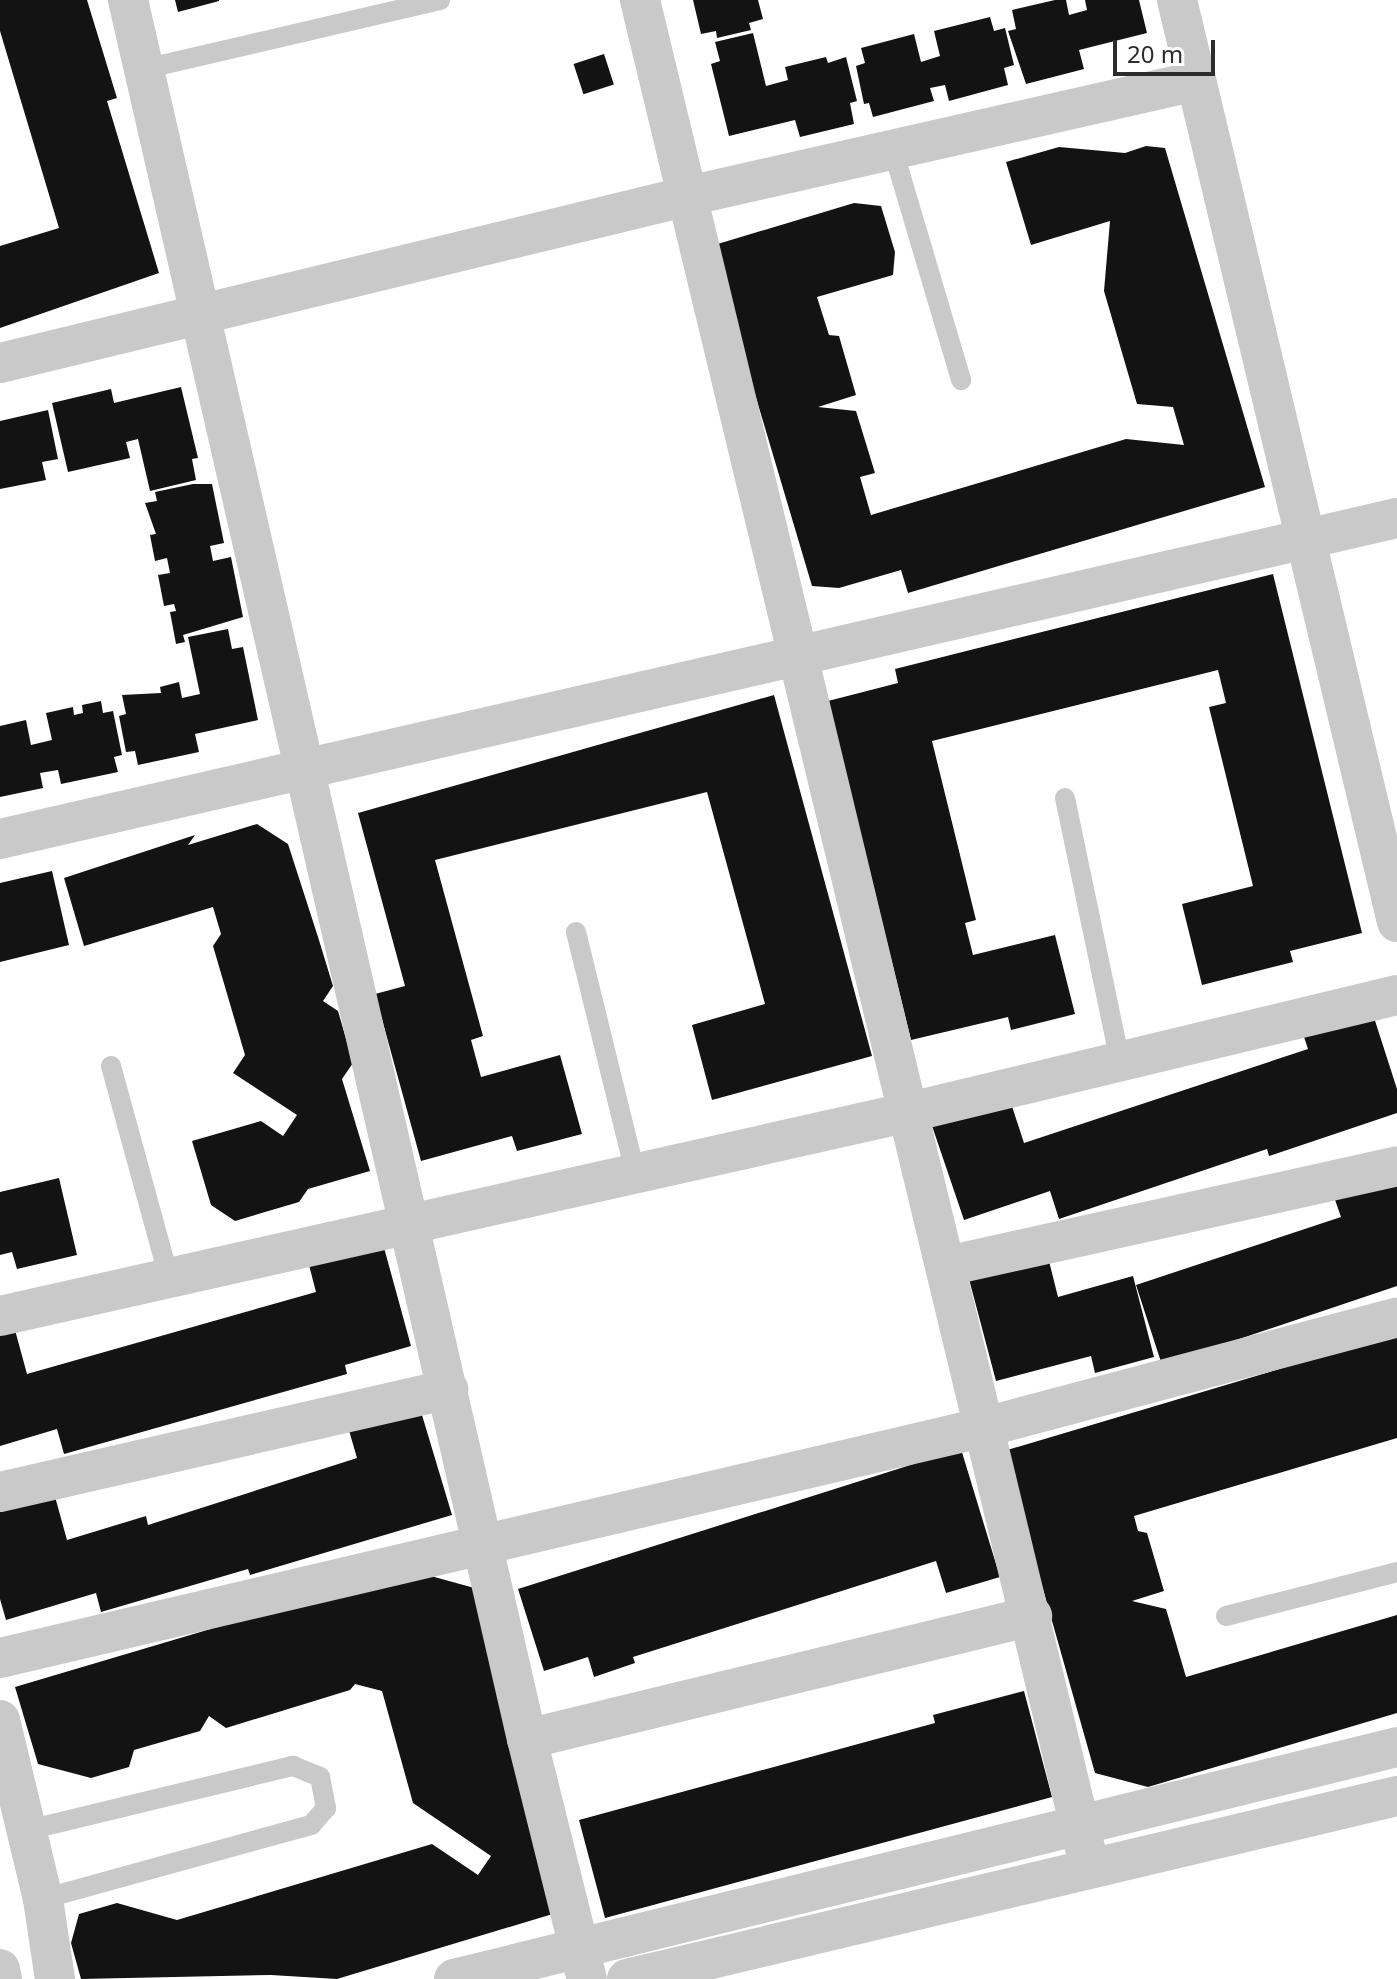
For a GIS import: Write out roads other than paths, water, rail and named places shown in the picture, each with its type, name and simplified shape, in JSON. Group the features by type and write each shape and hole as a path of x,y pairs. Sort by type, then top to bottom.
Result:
{"street":[{"path":"128,0 527,1739 584,1964"},
{"path":"640,0 1032,1616 1090,1868"},
{"path":"1177,0 1397,922"},
{"path":"0,363 688,196 1196,81"},
{"path":"0,839 305,771 1304,535 1397,518"},
{"path":"0,1316 910,1112 1397,995"},
{"path":"947,1266 1397,1166"},
{"path":"0,1658 485,1548 985,1427 1397,1317"},
{"path":"0,1492 448,1389"},
{"path":"527,1739 1032,1616"},
{"path":"0,1720 43,1899 55,1979"},
{"path":"454,1979 584,1964 1080,1823 1397,1747"},
{"path":"627,1979 1397,1796"},
{"path":"0,1969 2,1979"}],"lane":[{"path":"144,69 440,0"},
{"path":"893,150 961,380"},
{"path":"1065,798 1120,1061"},
{"path":"576,932 635,1173"},
{"path":"111,1066 169,1278"},
{"path":"1226,1616 1397,1572"},
{"path":"28,1830 293,1766 320,1777 326,1808 311,1825 43,1899"}]}
